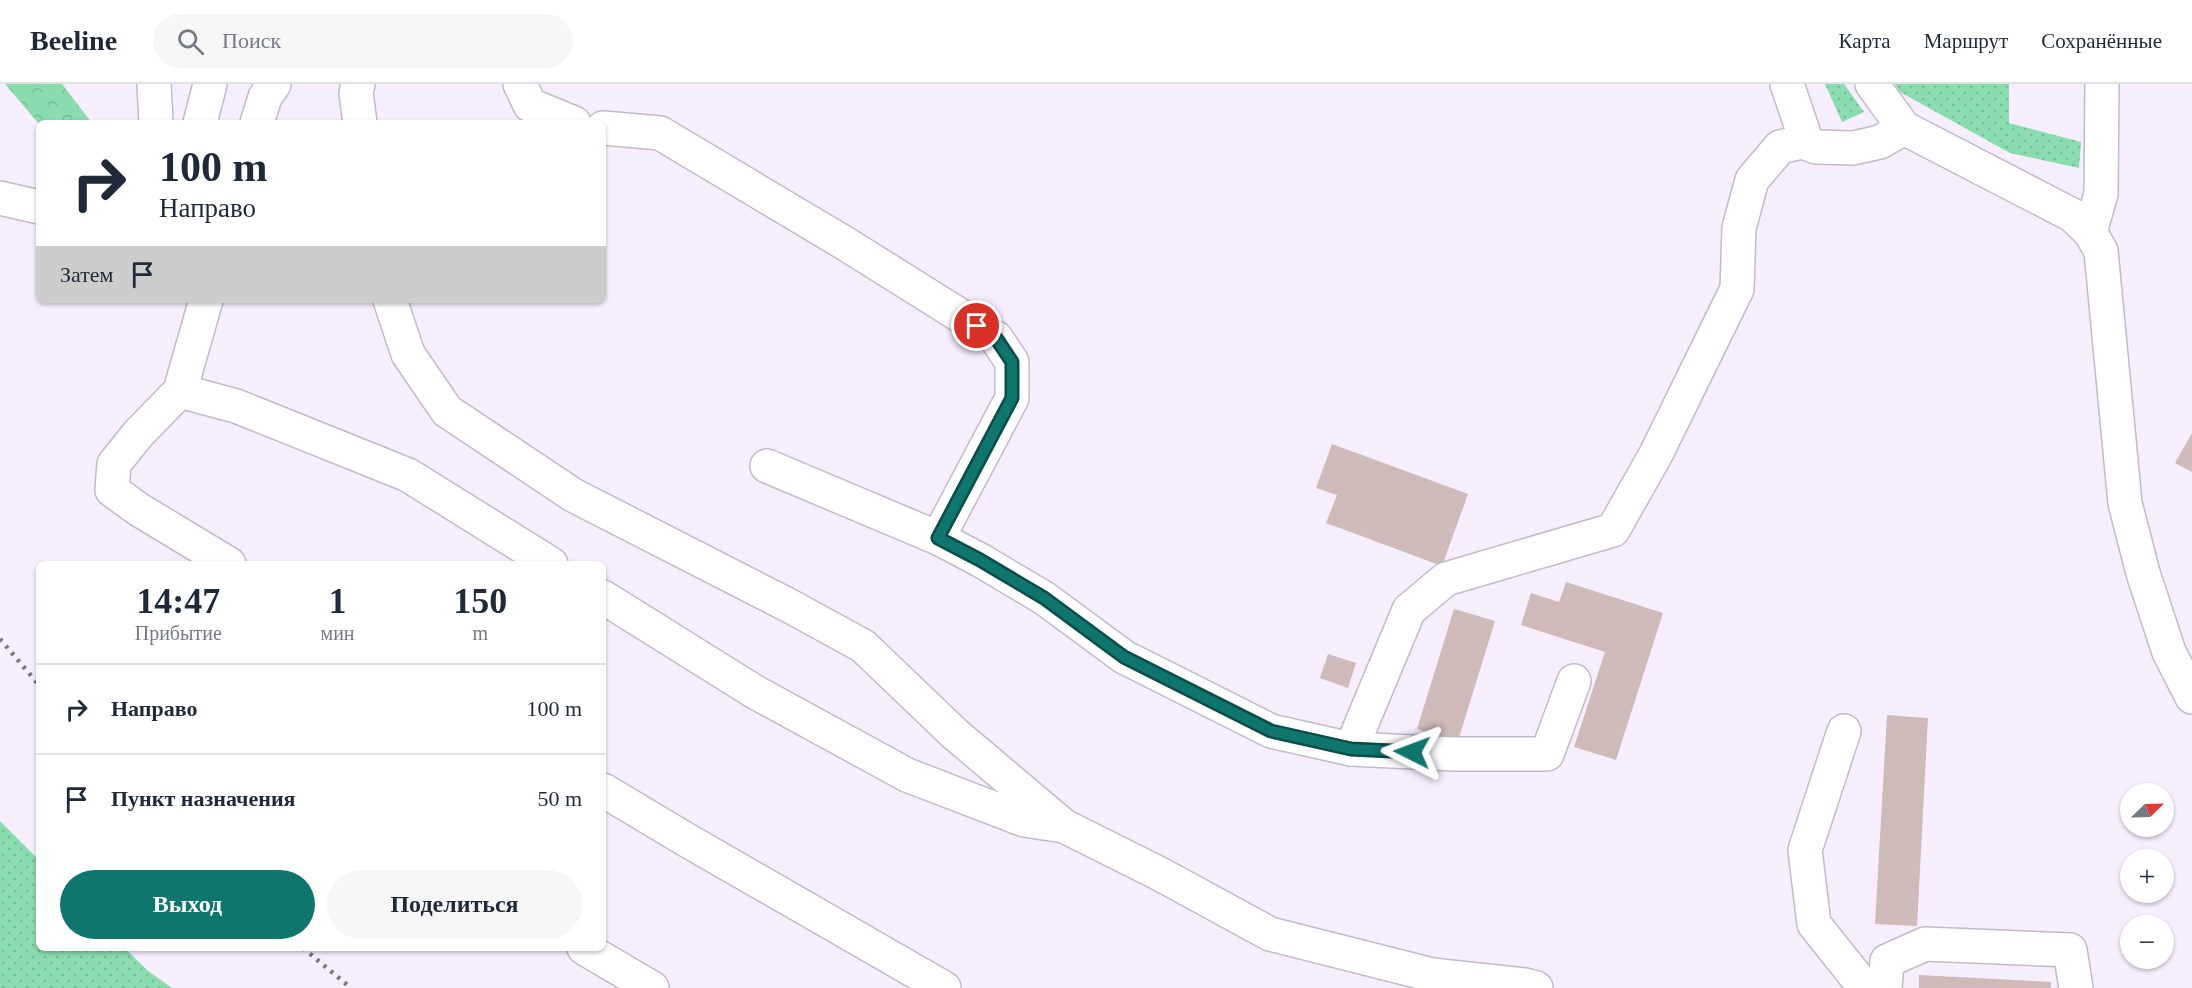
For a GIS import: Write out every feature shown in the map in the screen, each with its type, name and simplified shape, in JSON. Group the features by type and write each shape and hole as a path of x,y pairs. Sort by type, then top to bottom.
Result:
{"street":[{"path":"154,84 156,120"},
{"path":"201,120 210,84"},
{"path":"258,120 265,97 274,84"},
{"path":"358,84 356,93 360,120"},
{"path":"520,84 531,105 567,120"},
{"path":"1787,84 1804,134 1803,142"},
{"path":"1872,84 1904,128 2072,215 2090,232 2101,251 2125,503 2143,573 2181,649 2192,697"},
{"path":"2090,232 2101,194 2102,84"},
{"path":"606,128 660,133 846,244 996,338 1012,362 1012,398 938,538"},
{"path":"1351,749 1408,610 1446,579 1613,530 1656,454 1737,289 1739,228 1752,180 1780,147 1803,142 1816,147 1853,148 1880,142 1904,128"},
{"path":"0,198 36,206"},
{"path":"205,303 180,392 138,434 114,464 112,490 138,509 224,561"},
{"path":"391,303 408,354 447,411 573,495 863,646 955,734 1064,826 1160,874 1270,934 1432,975 1536,988"},
{"path":"180,392 236,406 408,475 546,561"},
{"path":"767,466 938,538 980,560 1044,598 1124,657 1271,731 1351,749 1454,754 1547,754 1574,681"},
{"path":"606,599 754,692 907,775 1024,820 1064,826"},
{"path":"1844,731 1805,850 1814,924 1865,988"},
{"path":"606,792 944,988"},
{"path":"1885,988 1887,961 1925,944 2070,950 2076,988"},
{"path":"589,951 652,988"}],"green space":[{"path":"5,84 62,84 90,120 36,120"},
{"path":"1825,84 1844,84 1864,112 1842,122"},
{"path":"1895,84 2009,84 2009,123 2081,142 2079,168 2010,153 1900,92"},
{"path":"0,821 36,857 36,951 128,951 148,971 172,988 0,988"}],"building":[{"path":"2192,433 2192,472 2175,463"},
{"path":"1332,444 1468,494 1442,566 1326,523 1337,495 1316,488"},
{"path":"1566,582 1663,613 1616,760 1574,747 1605,652 1521,625 1531,593 1559,602"},
{"path":"1454,609 1495,621 1458,741 1417,729"},
{"path":"1328,654 1356,663 1348,688 1320,678"},
{"path":"1887,715 1928,718 1917,926 1875,924"},
{"path":"1919,975 2051,982 2051,988 1919,988"}],"railway":[{"path":"0,639 36,681"},
{"path":"307,951 351,988"}],"route":[{"path":"977,326 996,338 1012,362 1012,398 938,538 1044,598 1124,657 1271,731 1351,749 1412,752"}]}
